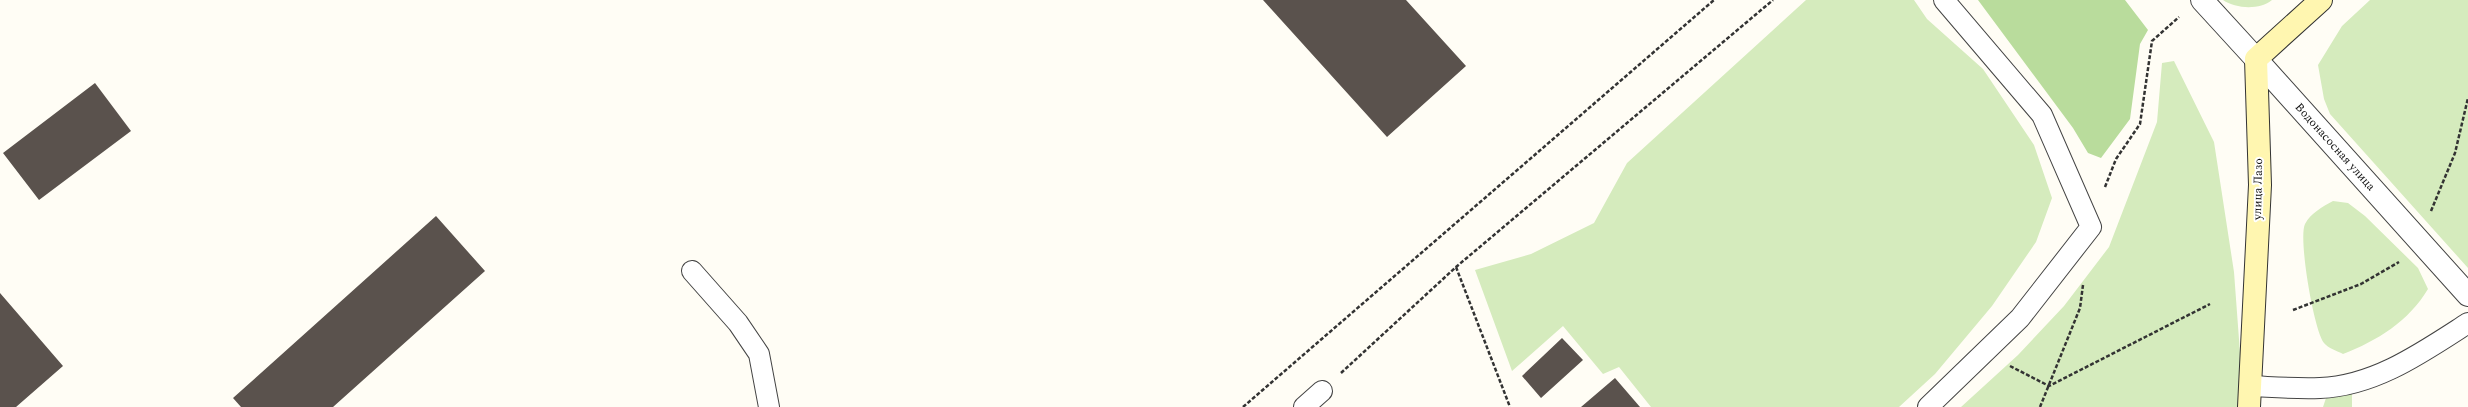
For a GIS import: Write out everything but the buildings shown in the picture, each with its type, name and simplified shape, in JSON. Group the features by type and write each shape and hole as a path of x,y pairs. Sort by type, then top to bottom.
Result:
{"main road":[{"path":"2256,59 2321,0"},
{"name":"улица Лазо","path":"2248,407 2260,185 2256,59"}],"street":[{"name":"Водонасосная улица","path":"2202,0 2468,295"}],"lane":[{"path":"1928,407 2020,318 2091,227 2042,116 1944,0"},
{"path":"692,272 738,322 758,354 770,407"},
{"path":"2250,386 2321,388 2366,379 2411,360 2468,323"},
{"path":"1304,407 1322,391"}],"path":[{"path":"1244,407 1714,0"},
{"path":"1322,391 1456,267 1773,0"},
{"path":"1456,267 1510,407"},
{"path":"1985,352 2049,386 2210,304"}],"green space":[{"path":"1806,0 1914,0 1927,19 1983,69 2034,145 2052,198 2036,242 1992,306 1935,374 1899,407 1651,407 1619,367 1603,374 1563,326 1512,371 1475,270 1531,254 1594,223 1627,163"},
{"path":"1978,0 2125,0 2148,30 2140,44 2130,119 2101,158 2088,153 2073,128"},
{"path":"2223,0 2272,0 2255,7 2241,7"},
{"path":"2370,0 2468,0 2468,268 2330,114 2324,99 2318,65 2342,26"},
{"path":"2174,61 2214,142 2234,272 2244,407 1961,407 2018,355 2064,306 2109,247 2157,122 2162,63"},
{"path":"2333,201 2348,203 2365,216 2418,268 2428,289 2411,311 2391,329 2368,343 2343,354 2326,345 2320,335 2312,304 2305,265 2303,233 2305,224 2307,220 2317,211"},
{"path":"2342,384 2352,388 2352,407 2323,407 2326,398"}]}
